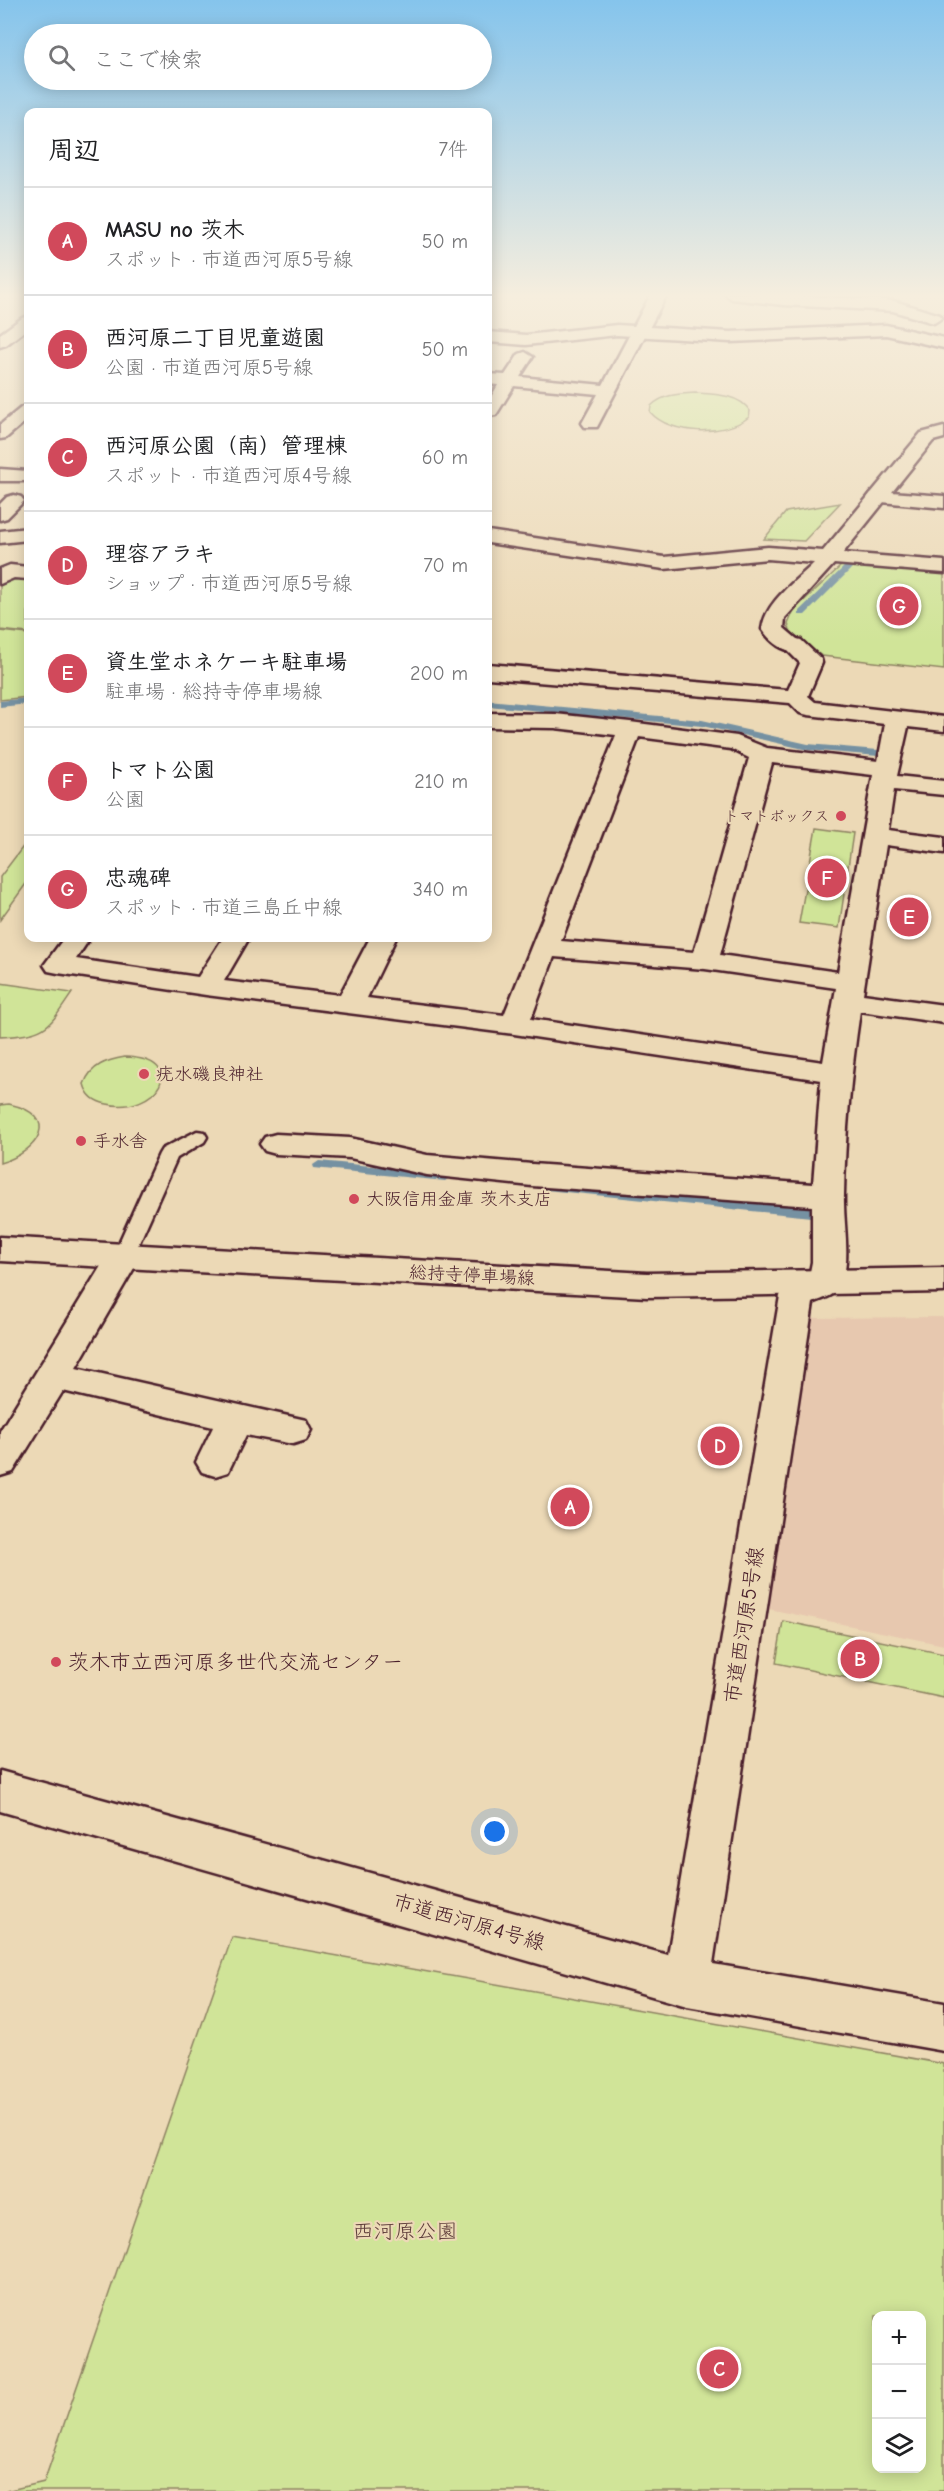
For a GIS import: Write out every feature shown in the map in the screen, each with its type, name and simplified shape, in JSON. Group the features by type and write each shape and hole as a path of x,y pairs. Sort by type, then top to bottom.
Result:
{"street":[{"path":"591,423 597,410"},
{"path":"3,428 24,414"},
{"path":"796,697 811,663 810,659 776,634 772,629 774,618 927,437 944,432"},
{"path":"0,475 24,476"},
{"path":"878,497 944,502"},
{"path":"0,537 24,534"},
{"path":"492,538 664,563 690,562 752,553 944,567"},
{"path":"0,578 10,571 24,573"},
{"path":"492,671 796,697 808,708 944,724"},
{"path":"825,1284 829,1262 828,1196 836,1073 884,775 892,754 898,719"},
{"path":"492,723 555,721 737,743 762,755 884,775 944,788"},
{"path":"514,1025 630,729"},
{"path":"705,962 762,755"},
{"path":"874,836 944,845"},
{"path":"74,942 58,965 206,987 514,1025 836,1073"},
{"path":"206,987 234,942"},
{"path":"350,1004 381,942"},
{"path":"546,948 705,962 944,1014"},
{"path":"276,1144 350,1148 427,1165 520,1174 828,1196"},
{"name":"総持寺停車場線","path":"0,1249 647,1285 825,1284 944,1280"},
{"path":"0,1462 54,1376 124,1256"},
{"name":"市道西河原5号線","path":"687,1983 797,1296 825,1284"},
{"path":"54,1376 235,1419 293,1430"},
{"path":"215,1462 235,1419"},
{"name":"市道西河原4号線","path":"0,1791 687,1983 944,2027"}],"lane":[{"path":"124,1256 169,1154 197,1137"}],"shaded area":[{"path":"944,1317 944,1645 764,1608 805,1318"}],"green space":[{"path":"750,411 749,417 726,428 698,431 671,426 650,412"},
{"path":"840,503 804,541 764,539 786,512"},
{"path":"841,566 944,574 944,670 822,656 791,633 788,624 794,610"},
{"path":"13,577 24,578 24,633 0,630 0,586"},
{"path":"0,631 24,634 24,697 0,700"},
{"path":"816,828 853,833 839,928 799,923"},
{"path":"24,845 24,887 0,920 0,877"},
{"path":"0,983 72,993 57,1015 44,1028 28,1034 0,1037"},
{"path":"125,1057 145,1060 157,1067 162,1076 160,1085 140,1102 125,1105 107,1104 92,1098 84,1084 91,1072 100,1064"},
{"path":"9,1104 26,1110 36,1117 40,1125 39,1134 34,1143 25,1151 0,1163 0,1105"},
{"path":"783,1621 944,1654 944,1698 776,1663"},
{"name":"西河原公園","path":"232,1937 944,2064 944,2491 6,2491 44,2482"}],"waterway":[{"path":"802,613 851,565"},
{"path":"0,704 24,701"},
{"path":"492,703 702,723 808,747 878,753"},
{"path":"319,1165 445,1177"},
{"path":"551,1187 811,1212"}],"place":[{"name":"忠魂碑","path":"899,606"},
{"name":"トマトボックス","path":"841,816"},
{"name":"トマト公園","path":"827,878"},
{"name":"資生堂ホネケーキ駐車場","path":"909,917"},
{"name":"疣水磯良神社","path":"144,1074"},
{"name":"手水舎","path":"81,1141"},
{"name":"大阪信用金庫 茨木支店","path":"354,1199"},
{"name":"理容アラキ","path":"720,1446"},
{"name":"MASU no 茨木","path":"570,1507"},
{"name":"西河原二丁目児童遊園","path":"860,1659"},
{"name":"茨木市立西河原多世代交流センター","path":"56,1662"},
{"name":"西河原公園（南）管理棟","path":"719,2369"}]}
